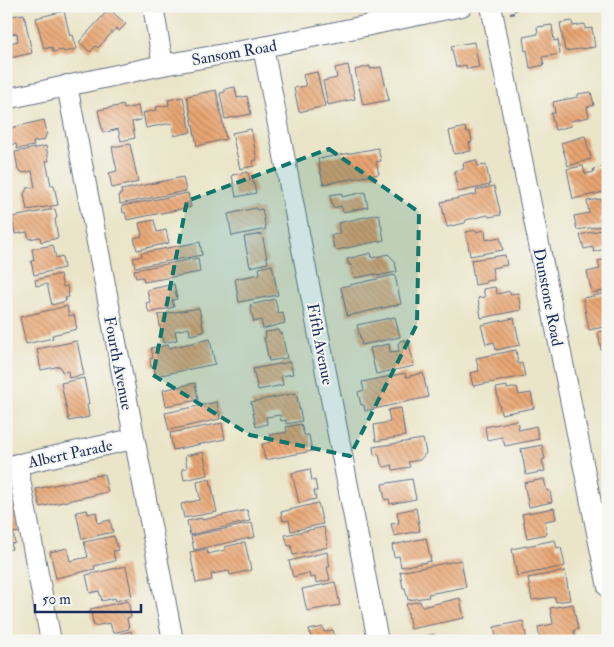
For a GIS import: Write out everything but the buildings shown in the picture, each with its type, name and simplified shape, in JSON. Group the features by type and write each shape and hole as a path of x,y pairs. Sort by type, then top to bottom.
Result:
{"street":[{"path":"153,6 163,65"},
{"name":"Sansom Road","path":"6,100 66,85 163,65 263,47 462,6"},
{"name":"Dunstone Road","path":"491,6 608,587"},
{"name":"Fifth Avenue","path":"263,47 378,641"},
{"name":"Fourth Avenue","path":"66,85 173,641"},
{"name":"Albert Parade","path":"11,465 134,439"},
{"path":"11,465 51,641"}],"path":[{"path":"514,6 516,13"}],"highlighted area":[{"path":"329,149 419,212 417,324 350,456 250,435 153,375 187,201"}]}
